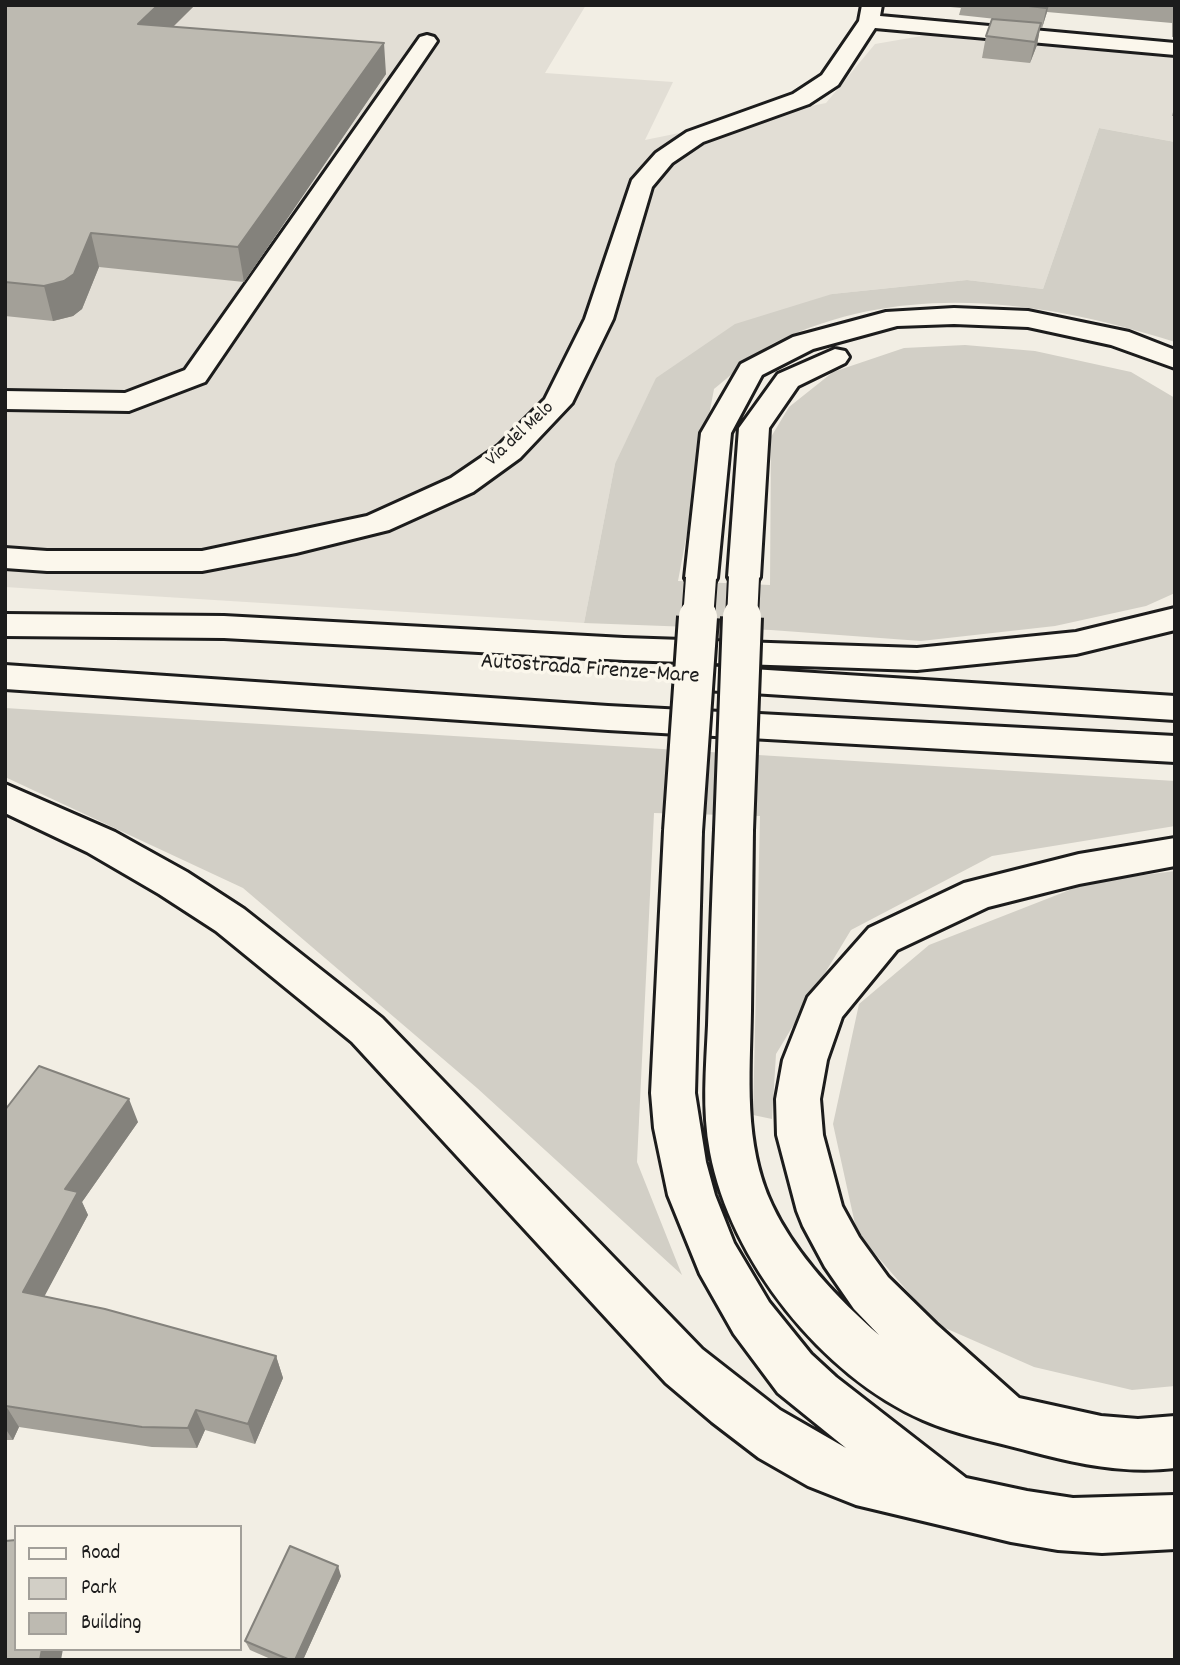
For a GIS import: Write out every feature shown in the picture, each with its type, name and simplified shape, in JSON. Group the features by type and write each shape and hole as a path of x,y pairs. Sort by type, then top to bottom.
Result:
{"main road":[{"path":"871,13 1175,48"},
{"name":"Via del Melo","path":"5,558 47,561 202,561 296,543 378,523 462,485 509,452 558,403 599,319 640,185 664,158 695,137 801,99 830,80 871,13"},
{"path":"5,400 129,402 195,376 427,41"},
{"path":"953,1501 919,1470 856,1426 798,1377 753,1322 716,1258 698,1219 683,1174 673,1093 683,831 701,578 716,433 751,370 803,343 896,318 1028,319 1119,338 1175,359"},
{"path":"1175,382 1149,368 1039,339 923,333 851,349 788,380 754,428 744,577 734,830 727,1116 730,1147 752,1214 770,1245 806,1293 876,1365 906,1385 944,1403 1060,1434 1111,1443 1175,1442"},
{"path":"5,625 223,627 624,649 917,659 1076,643 1175,620"},
{"name":"Autostrada Firenze-Mare","path":"5,634 1175,708"},
{"name":"Autostrada Firenze-Mare","path":"5,677 622,719 1175,749"},
{"path":"1134,706 1175,695"},
{"path":"5,797 101,842 173,883 230,920 357,1021 460,1126 684,1366 741,1415 814,1461 890,1487 1007,1514 1060,1523 1121,1527 1175,1522"},
{"path":"1005,1419 871,1293 842,1252 820,1211 800,1135 799,1099 806,1060 823,1009 883,939 978,894 1079,869 1175,852"}],"shaded area":[{"path":"22,5 586,5 545,73 673,82 645,140 826,103 875,44 939,33 1175,58 1175,142 1099,128 1043,289 967,280 832,294 615,464 584,623 5,587 5,19"}],"green space":[{"path":"1099,128 1175,142 1175,342 1076,316 976,303 926,304 876,310 827,322 778,341 753,356 714,389 678,581 770,585 771,437 789,407 833,372 904,348 965,345 1035,351 1131,372 1175,398 1175,593 1146,606 1055,626 921,641 771,630 584,623 615,464 656,378 735,324 832,294 967,280 1043,289"},
{"path":"5,708 1175,781 1175,826 992,856 851,930 776,1054 772,1119 753,1115 760,816 654,813 637,1162 682,1275 477,1088 243,888 5,777"},
{"path":"1175,871 1175,1386 1132,1390 1034,1367 936,1324 857,1233 833,1124 859,1004 929,945 1090,882"}],"building":[{"path":"5,5 158,5 138,24 384,43 238,247 91,233 74,274 64,281 44,286 5,282"},
{"path":"1020,5 1047,5 1046,8"},
{"path":"992,19 1041,23 1035,42 986,36"},
{"path":"39,1066 129,1099 65,1189 78,1192 23,1292 105,1309 276,1356 248,1424 196,1410 188,1428 142,1427 6,1406 5,1409 5,1110"},
{"path":"14,1540 14,1651 42,1651 40,1660 5,1660 5,1541"},
{"path":"290,1546 338,1566 295,1660 245,1641"}]}
